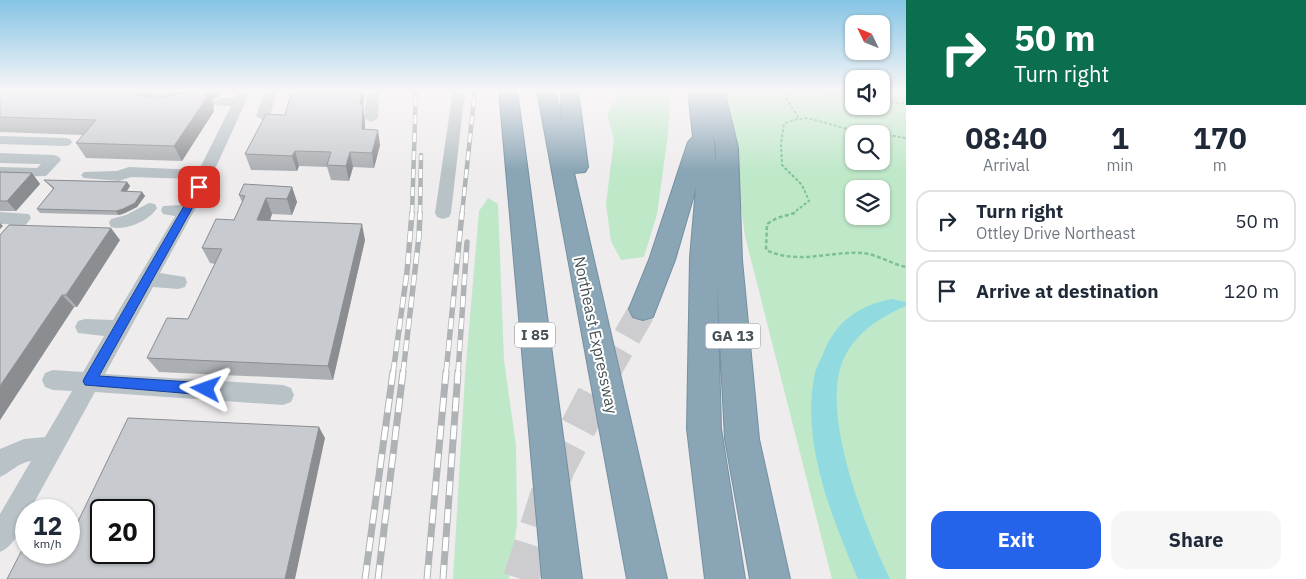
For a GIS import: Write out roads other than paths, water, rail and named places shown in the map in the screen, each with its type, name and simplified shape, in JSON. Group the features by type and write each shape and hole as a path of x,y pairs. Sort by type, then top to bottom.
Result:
{"highway":[{"name":"I 85","path":"511,117 562,579"},
{"name":"Northeast Expressway","path":"551,117 647,579"},
{"path":"572,117 589,303"},
{"name":"GA 13","path":"701,117 707,188 703,258 704,429 725,579"},
{"name":"GA 13","path":"722,117 727,148 729,260 734,362 742,440 770,579"},
{"path":"643,309 662,260 703,129"}],"street":[{"path":"12,527 52,448 147,280 177,210 205,183 234,117"},
{"path":"442,213 455,117"},
{"path":"0,140 65,142"},
{"path":"0,158 54,160 41,174 0,172"},
{"path":"89,175 119,176 129,172 205,183"},
{"path":"117,223 131,220 149,208"},
{"path":"0,218 23,218 0,247"},
{"path":"147,280 178,282"},
{"path":"85,327 119,329"},
{"path":"53,380 283,394"},
{"path":"0,465 6,458 21,450 52,448"}],"water":[{"path":"892,299 906,302 906,306 879,320 856,339 845,356 838,379 837,406 848,469 869,531 890,579 858,579 838,531 821,479 815,452 811,399 816,370 829,341 842,323 850,316 870,305"}],"tunnel":[{"path":"606,373 643,309"},
{"path":"521,579 557,468 607,372"}],"railway":[{"path":"412,214 415,117"},
{"path":"462,214 472,117"},
{"path":"420,214 421,155"},
{"path":"393,373 407,272 412,213"},
{"path":"403,373 420,213"},
{"path":"446,373 462,213"},
{"path":"458,373 467,242"},
{"path":"365,579 393,372"},
{"path":"378,579 403,372"},
{"path":"427,579 446,372"},
{"path":"443,579 458,372"}]}
